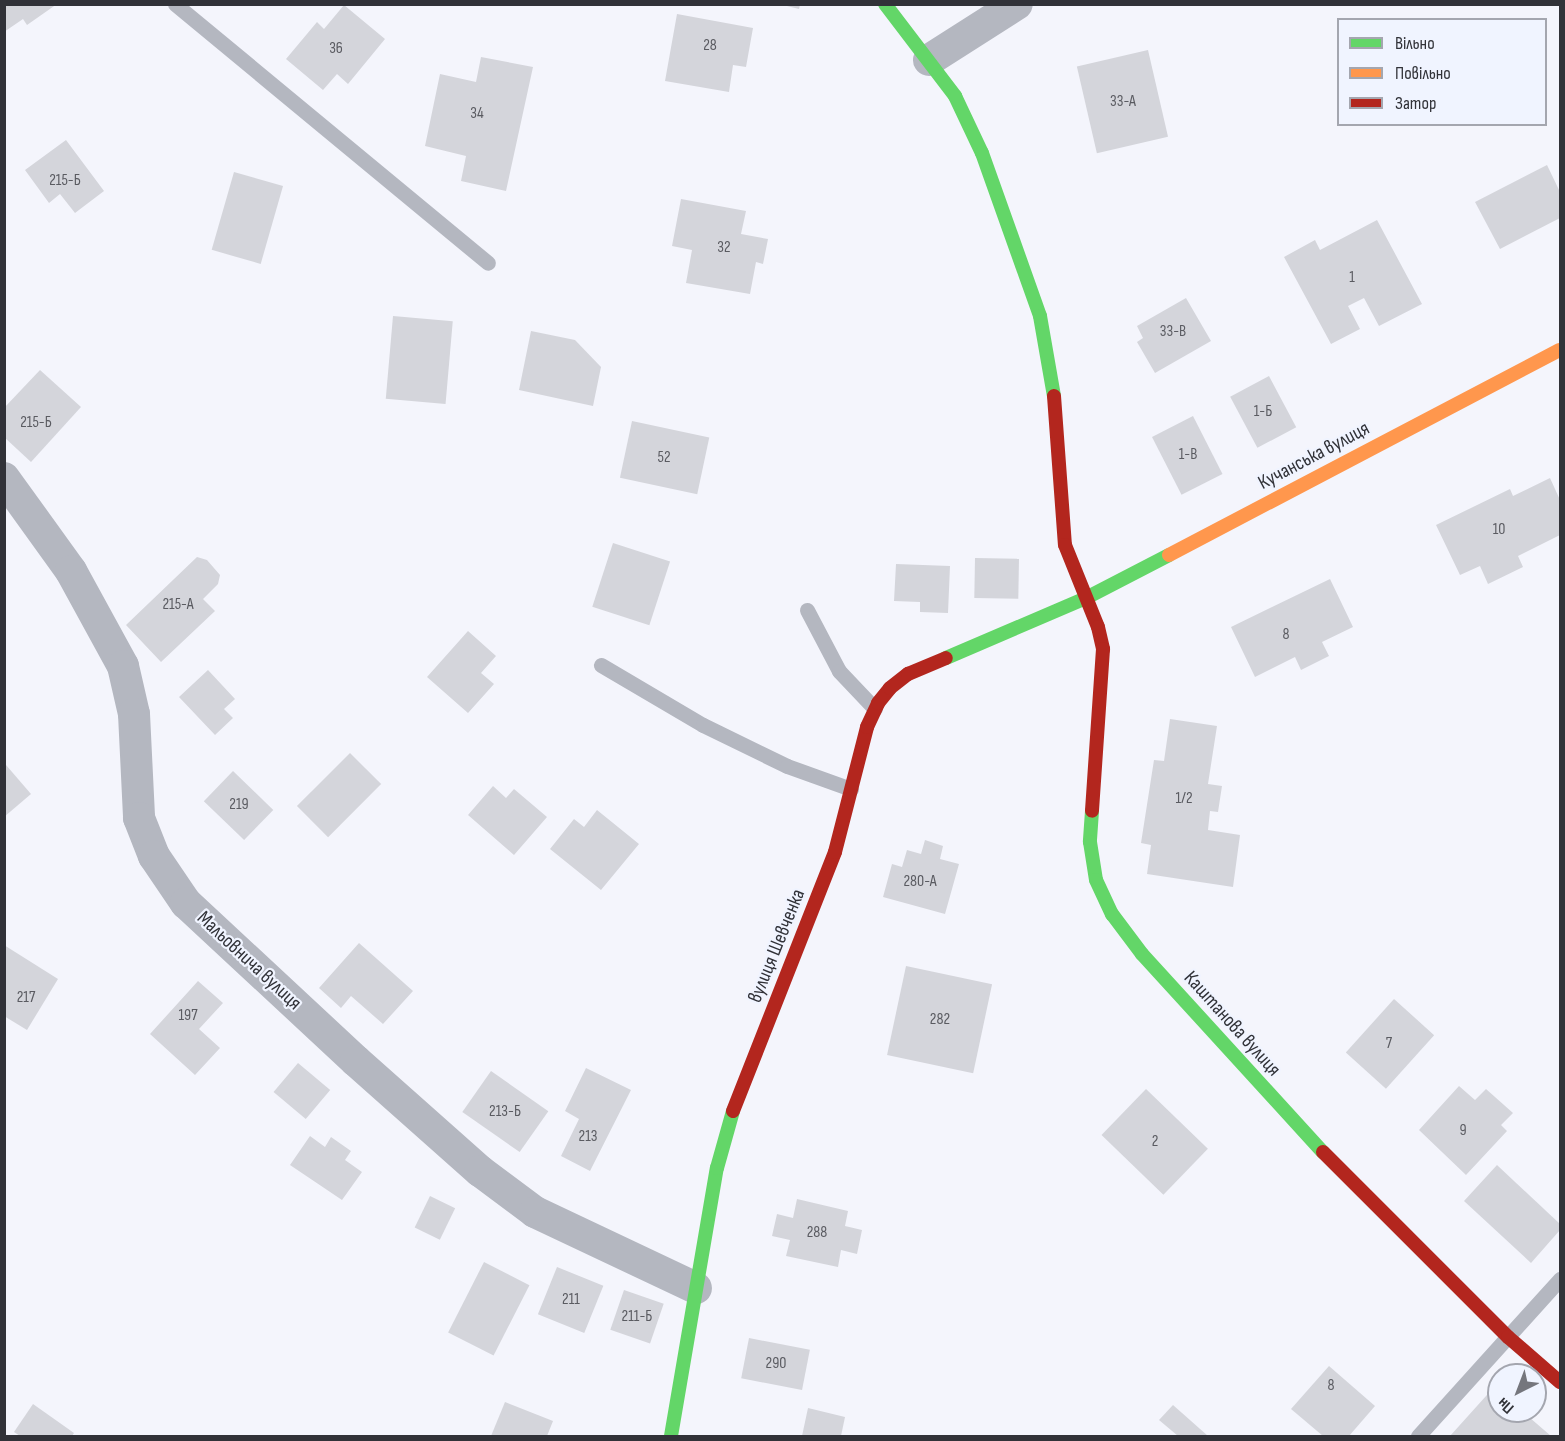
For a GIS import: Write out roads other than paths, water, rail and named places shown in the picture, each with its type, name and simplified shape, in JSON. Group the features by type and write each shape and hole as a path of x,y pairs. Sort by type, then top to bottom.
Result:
{"street":[{"name":"Каштанова вулиця","path":"885,4 955,96 982,153 1040,316 1055,404 1065,545 1103,649 1090,842 1096,880 1112,914 1142,954 1342,1173 1508,1337 1560,1382"},
{"path":"929,60 1017,4"},
{"name":"Кучанська вулиця","path":"1086,598 1560,350"},
{"name":"Мальовнича вулиця","path":"4,478 71,571 123,666 134,714 139,818 154,856 186,903 356,1061 480,1171 535,1212 696,1288"},
{"name":"вулиця Шевченка","path":"671,1437 717,1168 732,1114 835,852 867,728 875,709 890,688 908,674 1086,598"}],"lane":[{"path":"175,4 488,263"},
{"path":"807,610 839,671 875,709"},
{"path":"601,665 703,725 787,766 851,789"},
{"path":"1418,1437 1560,1279"}]}
